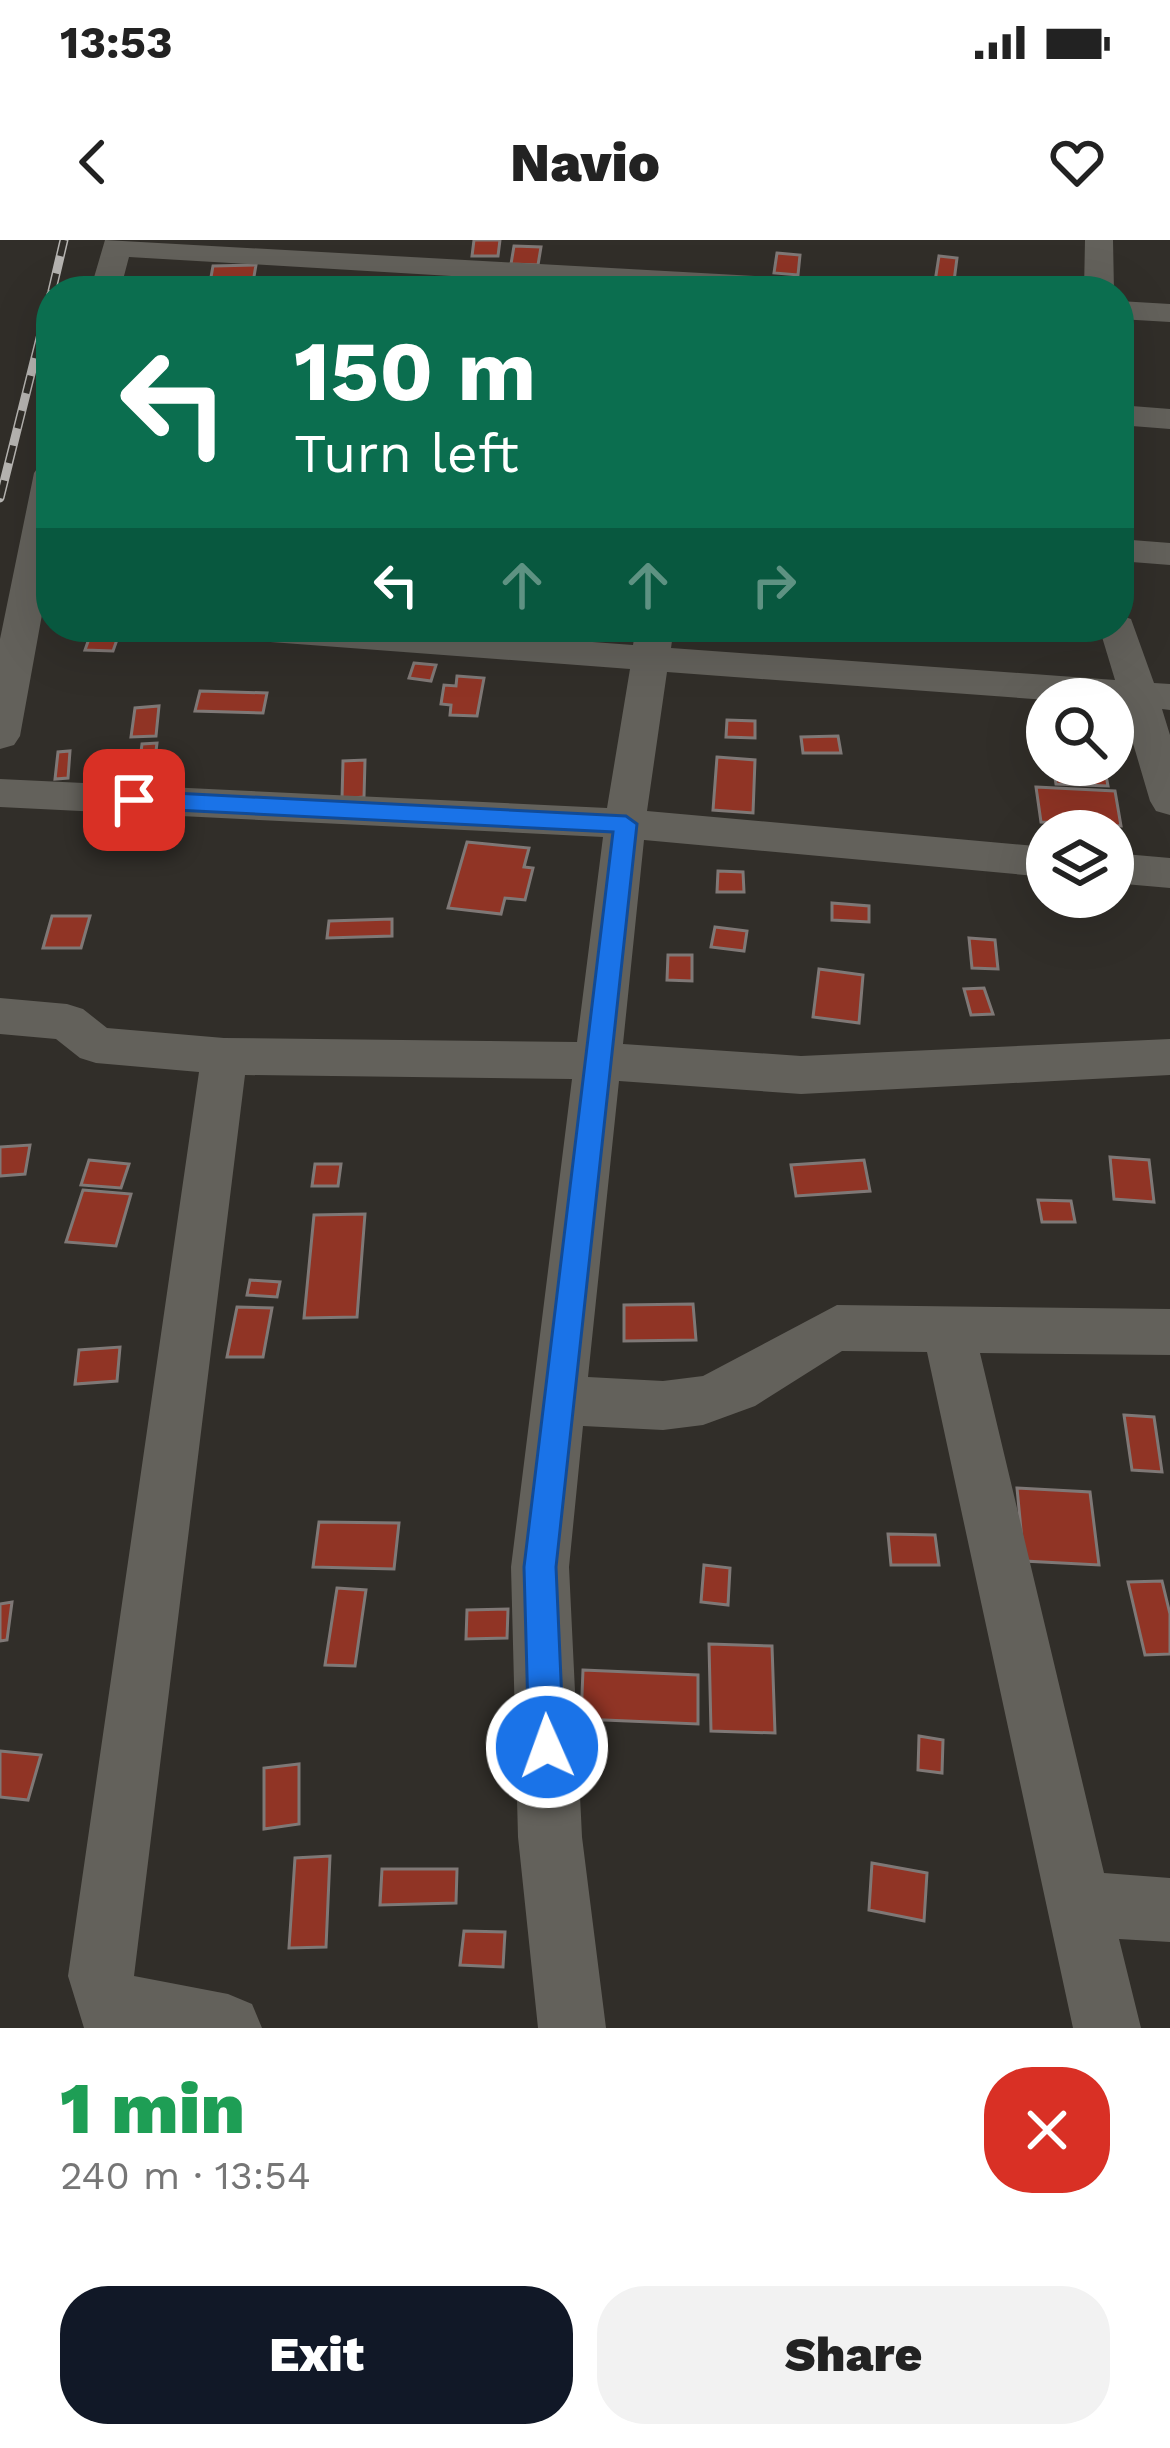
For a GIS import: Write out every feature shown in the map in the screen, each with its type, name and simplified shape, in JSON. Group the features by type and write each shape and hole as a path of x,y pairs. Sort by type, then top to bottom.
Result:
{"street":[{"path":"1099,240 1099,276"},
{"path":"109,276 118,244 684,276"},
{"path":"1134,311 1170,314"},
{"path":"1134,416 1170,419"},
{"path":"1134,551 1170,554"},
{"path":"0,736 36,623"},
{"path":"572,2028 550,1837 540,1567 626,824 654,642 1154,696"},
{"path":"1126,642 1154,696 1170,801"},
{"path":"0,793 626,824 1026,860"},
{"path":"1134,870 1170,873"},
{"path":"0,1016 67,1022 96,1045 224,1056 598,1061 801,1075 1170,1057"},
{"path":"224,1056 101,1976 110,2009 228,2028"},
{"path":"561,1400 680,1405 725,1395 801,1344 838,1328 1170,1332"},
{"path":"949,1332 1107,2028"},
{"path":"1079,1904 1170,1910"}],"building":[{"path":"474,240 500,240 498,256 472,256"},
{"path":"514,246 541,247 538,265 511,264"},
{"path":"777,253 800,255 798,275 774,273"},
{"path":"939,256 957,258 955,276 936,276"},
{"path":"256,265 254,276 211,276 213,266"},
{"path":"88,642 116,642 113,651 85,650"},
{"path":"414,663 436,665 431,681 409,678"},
{"path":"457,676 484,678 477,716 450,715 451,705 441,704 444,685 456,686"},
{"path":"200,691 267,693 263,713 195,711"},
{"path":"159,706 156,736 131,737 135,708"},
{"path":"727,720 755,721 755,738 726,737"},
{"path":"838,736 841,753 803,753 801,737"},
{"path":"157,743 152,783 137,784 142,744"},
{"path":"70,751 68,778 55,779 58,752"},
{"path":"717,757 755,760 753,813 713,810"},
{"path":"365,760 364,797 342,799 343,761"},
{"path":"1036,787 1115,791 1118,810 1039,810"},
{"path":"467,842 529,848 524,867 533,868 525,900 505,898 501,914 448,908"},
{"path":"718,871 743,872 744,892 717,892"},
{"path":"832,903 869,906 869,922 832,920"},
{"path":"52,916 90,916 81,948 43,948"},
{"path":"392,919 392,936 327,938 329,921"},
{"path":"715,927 747,931 744,951 711,947"},
{"path":"969,938 995,940 998,969 972,968"},
{"path":"668,955 692,955 692,981 667,980"},
{"path":"819,969 863,975 859,1023 813,1017"},
{"path":"984,988 993,1014 971,1015 964,989"},
{"path":"30,1145 25,1174 0,1176 0,1147"},
{"path":"1110,1157 1149,1160 1154,1202 1114,1199"},
{"path":"89,1160 129,1164 121,1188 81,1185"},
{"path":"864,1160 870,1191 796,1196 791,1165"},
{"path":"315,1164 341,1164 338,1186 312,1186"},
{"path":"83,1190 131,1194 116,1246 66,1242"},
{"path":"1038,1200 1071,1201 1075,1222 1042,1222"},
{"path":"365,1214 357,1317 304,1318 314,1215"},
{"path":"250,1280 280,1282 277,1297 247,1295"},
{"path":"693,1304 696,1340 624,1341 624,1305"},
{"path":"237,1307 272,1308 263,1357 227,1357"},
{"path":"120,1347 117,1381 75,1384 79,1350"},
{"path":"1124,1415 1154,1417 1162,1472 1132,1470"},
{"path":"1017,1488 1090,1492 1099,1565 1024,1561"},
{"path":"319,1522 399,1523 394,1569 313,1567"},
{"path":"888,1534 935,1535 939,1565 891,1565"},
{"path":"704,1565 730,1568 728,1605 701,1602"},
{"path":"1162,1581 1170,1614 1170,1654 1145,1655 1128,1582"},
{"path":"337,1588 366,1590 355,1666 325,1665"},
{"path":"12,1602 7,1640 0,1641 0,1604"},
{"path":"508,1609 507,1638 466,1639 467,1610"},
{"path":"709,1644 772,1646 775,1733 711,1731"},
{"path":"583,1670 698,1675 698,1724 581,1719"},
{"path":"919,1736 943,1740 942,1773 918,1770"},
{"path":"0,1751 41,1755 28,1800 0,1797"},
{"path":"299,1764 299,1824 264,1829 264,1768"},
{"path":"330,1856 326,1947 289,1948 295,1858"},
{"path":"872,1863 927,1873 924,1921 869,1910"},
{"path":"382,1869 457,1869 456,1903 380,1905"},
{"path":"464,1931 505,1932 503,1967 460,1965"}],"railway":[{"path":"56,276 64,240"},
{"path":"0,498 36,354"}],"route":[{"path":"134,800 626,824 540,1567 547,1747"}]}
